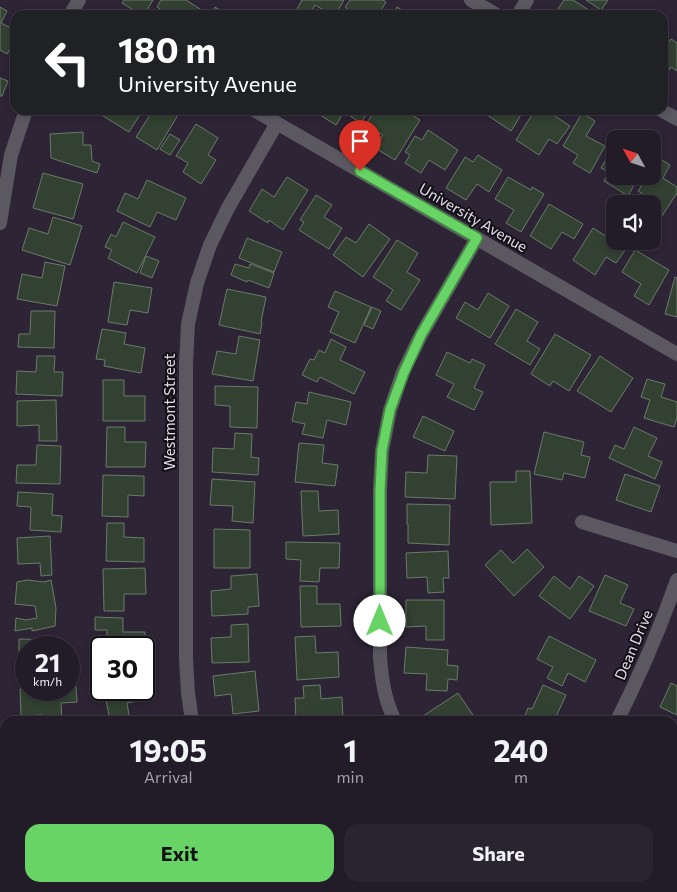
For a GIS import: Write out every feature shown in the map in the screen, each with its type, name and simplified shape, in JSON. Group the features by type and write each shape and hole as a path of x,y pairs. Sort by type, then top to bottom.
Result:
{"street":[{"path":"471,0 488,10"},
{"path":"0,223 5,153 24,115"},
{"name":"University Avenue","path":"263,115 677,354"},
{"name":"Westmont Street","path":"191,716 186,658 186,364 188,324 197,283 210,245 228,208 277,123"},
{"path":"393,716 382,684 380,658 380,491 382,450 390,410 404,372 421,335 477,238"},
{"path":"582,522 677,551"},
{"name":"Dean Drive","path":"620,716 664,619 677,580"}],"building":[{"path":"124,0 153,0 147,10 134,10 122,3"},
{"path":"161,0 186,0 200,9 162,10 157,7"},
{"path":"302,0 344,0 338,10 321,10 315,5 312,10 297,9"},
{"path":"350,0 383,0 386,2 381,10 349,10 345,7"},
{"path":"564,0 573,0 589,10 557,10"},
{"path":"586,0 608,0 601,10"},
{"path":"0,7 7,11 1,23 10,28 10,48 7,54 0,50"},
{"path":"671,39 677,43 677,71 671,67 668,72 668,43"},
{"path":"0,78 8,81 2,96 0,96"},
{"path":"101,115 140,115 129,132"},
{"path":"150,115 178,115 157,150 136,137"},
{"path":"320,115 342,115 336,125"},
{"path":"349,115 366,115 361,123"},
{"path":"372,115 412,115 420,120 395,160 375,148 383,135 366,124"},
{"path":"487,115 521,115 511,131"},
{"path":"532,115 554,115 570,126 557,144 549,139 539,155 516,140"},
{"path":"581,115 585,115 595,121 586,136 605,146 590,173 573,163 578,155 563,146"},
{"path":"196,124 218,138 208,155 216,160 201,184 183,172 188,163 176,156"},
{"path":"428,130 458,150 445,170 429,160 421,173 405,163 410,155 405,152 415,136 422,140"},
{"path":"83,132 83,145 91,145 92,161 100,164 97,173 51,158 50,134"},
{"path":"170,134 180,140 170,155 160,149"},
{"path":"478,155 502,170 489,192 477,184 466,200 446,188 465,157 473,162"},
{"path":"661,159 670,165 663,178 677,187 677,193 662,216 661,195 644,195 638,191 642,185 661,185"},
{"path":"606,160 606,170 601,168"},
{"path":"43,173 83,184 73,219 33,208"},
{"path":"287,177 308,190 283,230 269,220 268,223 249,211 262,189 274,197"},
{"path":"508,177 531,190 532,187 544,194 521,232 506,223 514,210 495,199"},
{"path":"147,180 186,198 176,220 157,212 150,227 117,211 125,193 138,199"},
{"path":"610,185 634,185 629,195"},
{"path":"316,195 332,205 324,217 342,228 329,249 299,230 304,222 300,220"},
{"path":"549,204 583,224 574,239 562,232 551,249 530,236"},
{"path":"53,217 82,226 70,265 22,250 29,228 48,234"},
{"path":"123,222 155,237 137,273 108,258 112,250 105,247 111,234 116,237"},
{"path":"369,224 390,239 363,277 333,255 346,237 356,243"},
{"path":"593,228 606,236 606,250 625,250 616,263 606,257 595,275 573,260"},
{"path":"247,238 282,252 274,272 239,258"},
{"path":"397,240 418,253 407,272 420,280 401,310 386,301 393,290 373,277"},
{"path":"635,250 669,270 649,305 634,296 641,284 622,272"},
{"path":"146,256 159,261 152,278 140,273"},
{"path":"45,262 65,266 57,306 17,299 22,274 42,278"},
{"path":"235,264 249,268 250,264 274,273 269,288 231,275"},
{"path":"675,277 677,278 677,317 665,314"},
{"path":"114,282 152,288 148,313 130,310 127,325 108,322"},
{"path":"227,289 266,297 260,334 219,325"},
{"path":"335,291 371,307 355,343 330,332 339,312 328,307"},
{"path":"488,293 509,306 490,338 456,318 465,302 478,310"},
{"path":"372,307 381,311 373,329 364,325"},
{"path":"516,309 538,322 527,341 540,349 530,365 495,344"},
{"path":"31,311 55,311 54,348 18,347 19,334 30,334"},
{"path":"102,329 126,333 124,344 145,348 141,373 104,366 105,360 96,359"},
{"path":"555,334 591,355 569,391 553,381 550,386 531,374"},
{"path":"239,336 260,340 253,381 212,374 217,351 236,354"},
{"path":"331,339 346,347 340,360 365,372 354,394 320,377 317,382 302,375 310,359 314,360 319,350 325,353"},
{"path":"447,352 470,363 472,359 485,365 474,388 483,392 474,410 447,397 454,384 436,375"},
{"path":"37,356 55,356 54,372 63,372 62,396 16,394 17,371 36,372"},
{"path":"600,356 633,378 611,412 577,391"},
{"path":"647,379 665,384 661,397 677,402 677,418 674,427 644,418 650,400 641,397"},
{"path":"103,380 124,380 124,396 145,396 145,421 103,421"},
{"path":"215,386 258,387 257,428 230,427 230,406 215,405"},
{"path":"309,392 351,402 346,425 327,420 323,438 302,434 305,424 292,421 296,402 307,404"},
{"path":"56,400 57,441 39,441 39,425 17,426 17,401"},
{"path":"423,416 454,431 445,451 413,437"},
{"path":"107,427 125,427 125,442 146,442 145,467 106,467"},
{"path":"634,427 657,438 648,456 662,462 655,479 609,458 615,445 624,449"},
{"path":"544,432 584,442 581,455 590,457 585,478 564,473 562,480 534,474"},
{"path":"235,433 252,434 251,457 259,458 258,475 212,472 213,448 234,449"},
{"path":"299,443 324,445 322,463 338,465 335,486 295,482"},
{"path":"37,445 61,446 60,484 16,483 17,465 36,465"},
{"path":"428,455 457,456 455,499 405,497 406,472 427,473"},
{"path":"516,471 530,471 532,523 491,525 490,482 516,482"},
{"path":"625,474 660,486 651,512 616,500"},
{"path":"103,475 144,476 144,496 128,495 128,517 102,516"},
{"path":"212,479 255,482 253,523 232,521 233,506 210,505"},
{"path":"301,491 318,491 319,511 338,510 339,534 303,536"},
{"path":"18,492 53,494 52,515 62,516 61,532 30,530 31,507 17,506"},
{"path":"407,504 450,505 449,545 408,543"},
{"path":"107,523 124,523 124,537 144,538 144,562 106,561"},
{"path":"214,529 250,530 250,568 214,568"},
{"path":"50,536 52,575 41,576 40,563 18,564 17,538"},
{"path":"286,542 340,543 339,568 320,568 319,582 300,581 301,560 286,559"},
{"path":"527,549 544,567 514,596 485,565 501,550 513,563"},
{"path":"448,551 449,578 443,578 444,592 428,593 427,577 407,578 406,553"},
{"path":"145,568 146,594 124,594 124,611 104,611 103,569"},
{"path":"257,574 259,606 248,607 248,614 212,616 211,591 231,589 231,576"},
{"path":"605,575 628,585 620,603 634,609 626,626 589,611"},
{"path":"554,576 570,589 579,576 594,586 570,619 539,596"},
{"path":"27,580 44,582 51,580 56,608 55,626 32,631 32,628 15,631 16,618 26,620 37,618 35,606 15,604 17,582"},
{"path":"300,586 317,586 317,604 340,604 341,626 301,627"},
{"path":"406,600 444,600 444,640 426,640 426,626 406,627"},
{"path":"95,617 123,618 123,632 145,632 145,636 107,636 107,630 95,630"},
{"path":"248,624 249,662 212,663 211,638 231,637 231,625"},
{"path":"315,636 316,653 338,652 339,677 297,680 295,637"},
{"path":"549,636 596,660 585,682 568,673 562,686 547,678 553,667 537,659"},
{"path":"406,647 448,650 447,665 458,666 457,680 448,679 447,691 426,690 427,674 404,673"},
{"path":"255,671 259,711 233,714 231,694 215,696 213,676"},
{"path":"671,683 677,686 677,715 660,707"},
{"path":"320,685 321,699 342,697 343,716 296,716 295,698 304,698 303,686"},
{"path":"543,685 566,695 556,716 525,716 528,708 532,709"},
{"path":"458,693 474,716 423,716"},
{"path":"20,701 77,701 61,703 62,716 21,716"},
{"path":"106,701 138,701 127,703 129,715 109,716"}],"route":[{"path":"360,171 477,238 421,335 404,372 390,410 382,450 380,491 380,621"}]}
